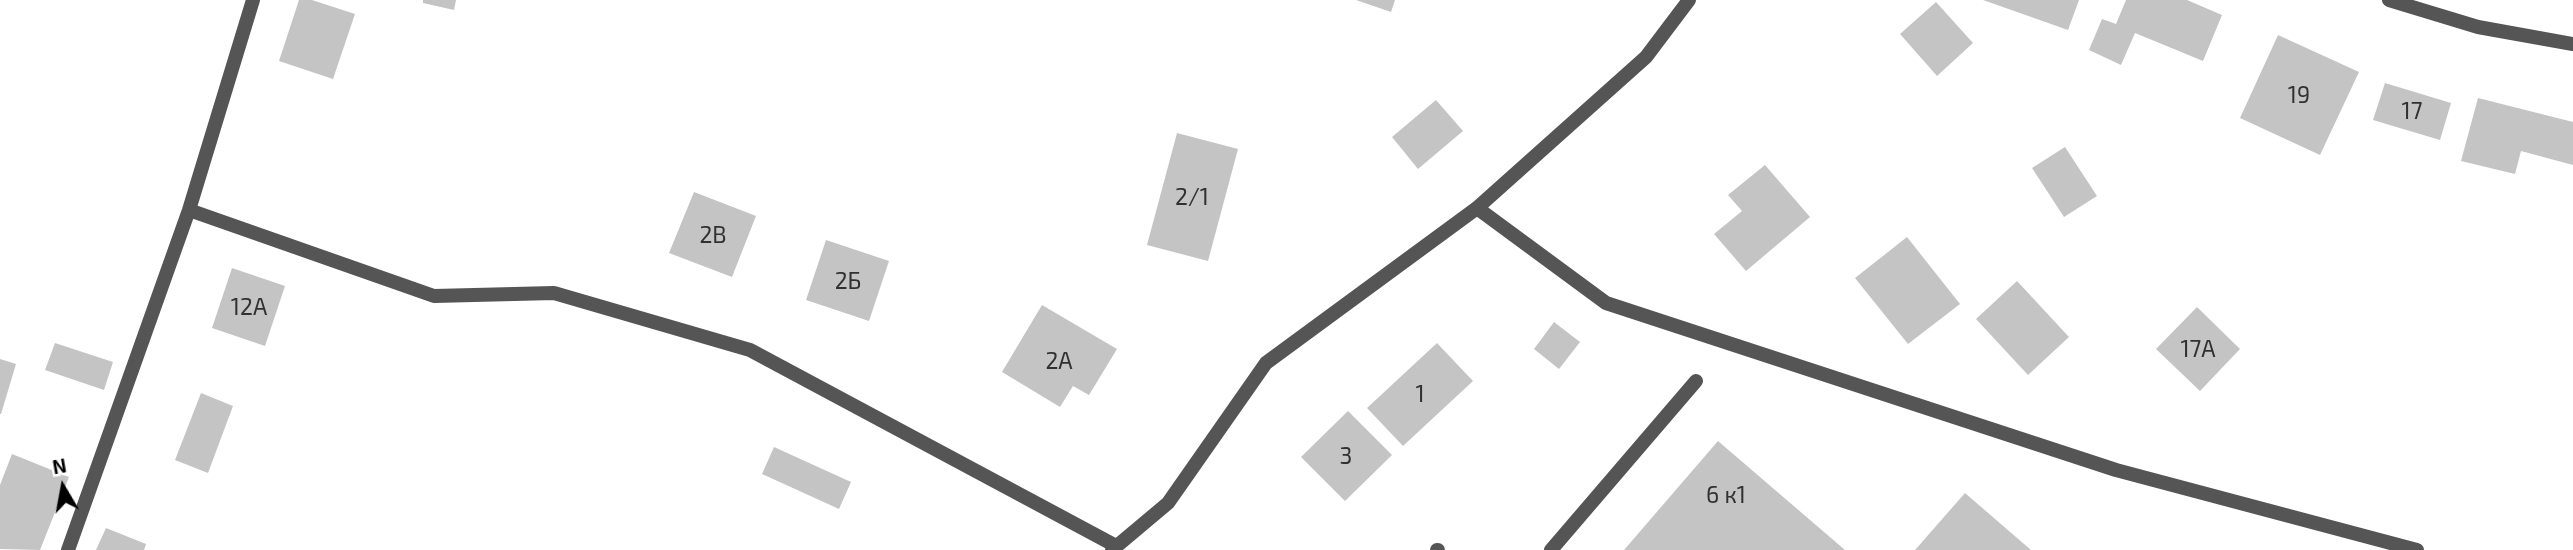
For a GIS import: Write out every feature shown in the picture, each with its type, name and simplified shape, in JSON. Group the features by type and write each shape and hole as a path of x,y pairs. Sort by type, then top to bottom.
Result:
{"street":[{"path":"68,550 189,210 253,0"},
{"path":"189,210 434,296 554,293 750,350 1114,548 1168,503 1266,363 1477,208 1646,57 1689,0"},
{"path":"2389,0 2478,27 2573,44"},
{"path":"1477,208 1606,303 2116,470 2417,550"},
{"path":"1551,550 1696,381"}],"building":[{"path":"299,0 312,0 355,14 333,79 279,61"},
{"path":"423,0 456,0 454,10 423,3"},
{"path":"1356,0 1395,0 1391,12"},
{"path":"1983,0 2079,0 2068,30"},
{"path":"2126,0 2187,0 2222,15 2203,61 2135,33 2121,65 2089,50 2102,19 2116,24"},
{"path":"1936,2 1973,43 1937,76 1900,34"},
{"path":"2278,35 2359,72 2320,155 2240,118"},
{"path":"2385,83 2451,103 2440,140 2373,120"},
{"path":"2478,98 2573,122 2573,165 2521,151 2515,174 2461,161"},
{"path":"1436,100 1463,131 1418,169 1392,137"},
{"path":"1177,133 1238,149 1208,261 1147,245"},
{"path":"2065,147 2097,196 2064,217 2032,168"},
{"path":"1765,165 1810,217 1746,271 1714,234 1742,211 1728,195"},
{"path":"694,192 756,216 732,277 669,253"},
{"path":"1907,237 1960,304 1908,344 1855,278"},
{"path":"826,240 889,261 869,321 806,300"},
{"path":"232,268 285,286 265,346 212,328"},
{"path":"2017,281 2069,337 2028,375 1976,319"},
{"path":"1042,305 1117,349 1089,395 1073,386 1060,407 1002,372"},
{"path":"2197,307 2240,349 2200,391 2156,349"},
{"path":"1554,322 1580,342 1559,369 1534,349"},
{"path":"55,343 113,362 104,390 45,370"},
{"path":"1437,343 1473,381 1403,446 1367,408"},
{"path":"0,359 16,364 1,414 0,414"},
{"path":"201,393 233,406 208,473 175,460"},
{"path":"1348,411 1392,455 1345,501 1301,457"},
{"path":"1718,441 1845,550 1624,550"},
{"path":"774,447 851,482 839,509 762,474"},
{"path":"12,454 69,477 40,550 0,549 0,485"},
{"path":"1965,493 2031,550 1915,550"},
{"path":"106,528 146,544 144,550 96,550"}]}
